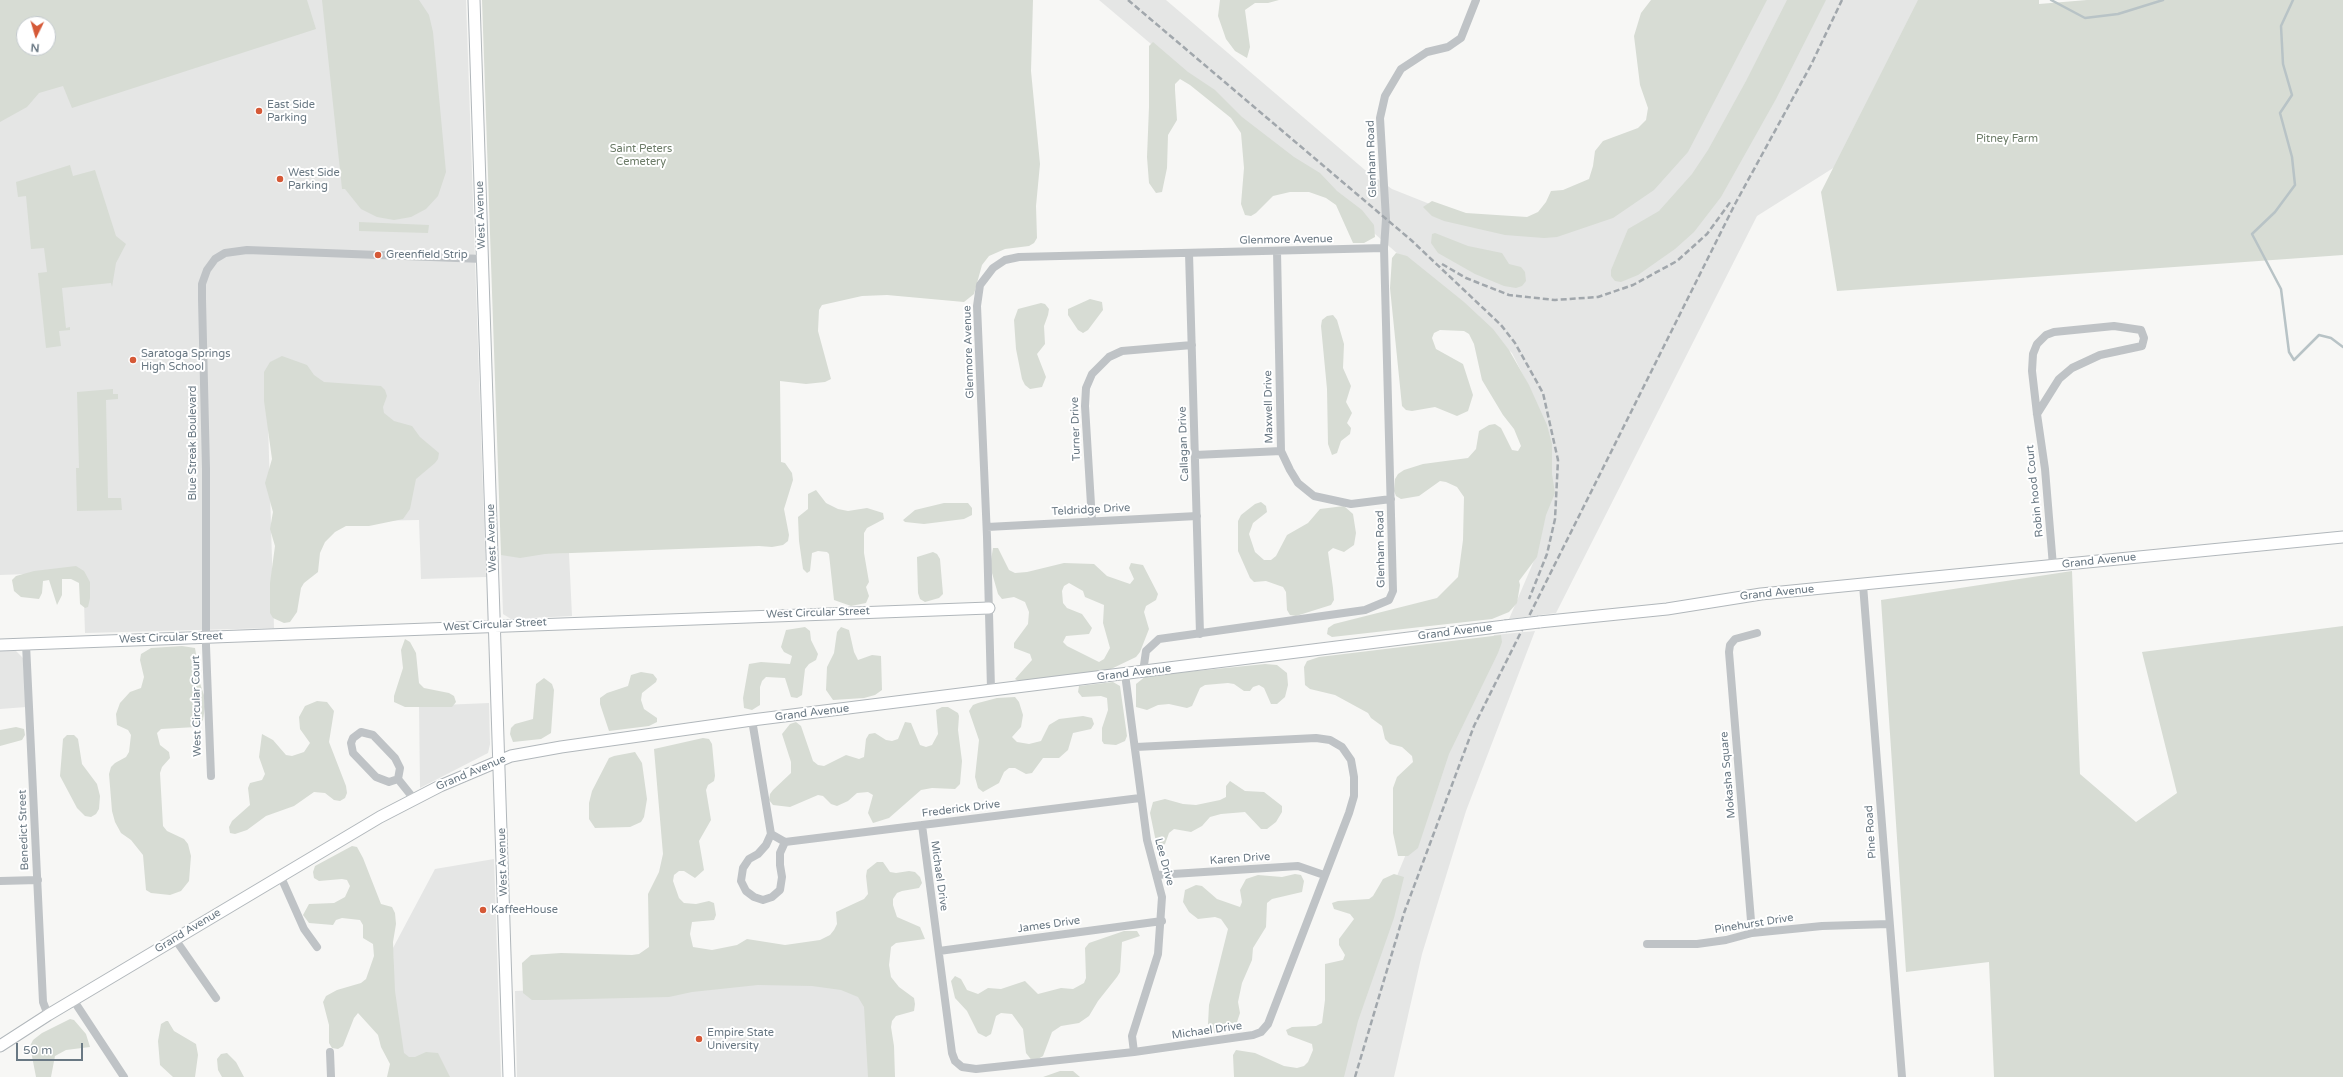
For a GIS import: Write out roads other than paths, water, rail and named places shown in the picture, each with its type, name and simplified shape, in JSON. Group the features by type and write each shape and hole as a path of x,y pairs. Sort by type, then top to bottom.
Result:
{"street":[{"name":"West Avenue","path":"474,0 509,1077"},
{"name":"Glenham Road","path":"1144,672 1146,651 1151,644 1158,639 1364,610 1389,600 1393,591 1384,248 1386,219 1380,134 1385,96 1399,72 1414,60 1427,52 1448,47 1461,38 1476,0"},
{"name":"Glenmore Avenue","path":"991,689 987,527 977,306 980,285 993,268 1005,260 1019,257 1384,248"},
{"name":"Blue Streak Boulevard","path":"206,636 202,291 207,270 215,259 225,253 247,250 483,259"},
{"name":"Maxwell Drive","path":"1277,251 1282,451 1298,484 1314,496 1351,504 1391,499"},
{"name":"Callagan Drive","path":"1189,253 1200,634"},
{"name":"Robin hood Court","path":"2037,414 2059,379 2083,362 2100,355 2142,346 2144,338 2141,330 2114,326 2054,332 2046,335 2037,344 2033,354 2032,371 2037,414 2045,469 2053,566"},
{"name":"Turner Drive","path":"1092,521 1085,406 1086,388 1092,374 1109,357 1122,351 1192,345"},
{"path":"1195,455 1282,451"},
{"name":"Teldridge Drive","path":"987,527 1197,516"},
{"name":"Grand Avenue","path":"0,1046 48,1015 74,1001 280,875 380,817 414,799 499,760 561,747 752,720 1505,626 1667,608 1761,594 2343,537"},
{"name":"Pine Road","path":"1864,585 1902,1077"},
{"name":"West Circular Street","path":"0,645 206,636 417,630 495,625 989,608"},
{"name":"Mokasha Square","path":"1752,933 1729,652 1730,645 1735,639 1757,633"},
{"name":"West Circular Court","path":"206,636 211,776"},
{"name":"Benedict Street","path":"26,644 38,880 42,1002 48,1015"},
{"name":"Lee Drive","path":"1126,674 1136,747 1140,798 1147,840 1162,897 1162,921 1158,954 1132,1036 1134,1052"},
{"path":"752,720 771,834 766,845 758,854 749,859 743,868 741,881 746,891 754,897 763,900 772,897 780,890 782,877 780,852 785,842 771,834"},
{"path":"361,732 373,735 398,762 400,774 398,779 389,782 376,777 353,753 351,748 353,738 361,732"},
{"name":"Michael Drive","path":"922,825 952,1053 955,1061 962,1067 976,1069 1134,1052 1244,1038 1261,1032 1272,1013 1349,813 1354,796 1354,777 1351,760 1342,747 1330,740 1316,738 1136,747"},
{"path":"398,779 414,799"},
{"name":"Frederick Drive","path":"785,842 1140,798"},
{"name":"Karen Drive","path":"1157,875 1298,866 1324,875"},
{"path":"280,875 304,929 317,947"},
{"path":"0,881 38,880"},
{"name":"James Drive","path":"938,951 1162,921"},
{"name":"Pinehurst Drive","path":"1647,944 1697,944 1726,940 1752,933 1822,926 1889,924"},
{"path":"175,939 216,998"},
{"path":"74,1001 124,1077"},
{"path":"330,1052 331,1077"}],"waterway":[{"path":"2051,0 2085,18 2118,14 2163,0"},
{"path":"2293,0 2281,26 2283,64 2292,95 2280,113 2292,157 2295,185 2275,212 2252,234 2281,289 2289,352 2294,360 2319,335 2331,338 2343,347"}],"railway":[{"path":"1128,0 1411,240 1501,325 1515,343 1543,393 1558,460 1555,519 1547,554 1529,599"},
{"path":"1355,1077 1404,913 1474,726 1735,204 1811,65 1842,0"},
{"path":"1442,264 1466,278 1509,295 1555,300 1598,297 1633,285 1677,261 1707,234 1731,201"}],"place":[{"name":"East Side Parking","path":"259,111"},
{"name":"West Side Parking","path":"280,179"},
{"name":"Greenfield Strip","path":"378,255"},
{"name":"Saratoga Springs High School","path":"133,360"},
{"name":"KaffeeHouse","path":"483,910"},
{"name":"Empire State University","path":"699,1039"}],"park label":[{"name":"Pitney Farm","path":"2007,139"},
{"name":"Saint Peters Cemetery","path":"641,155"}]}
